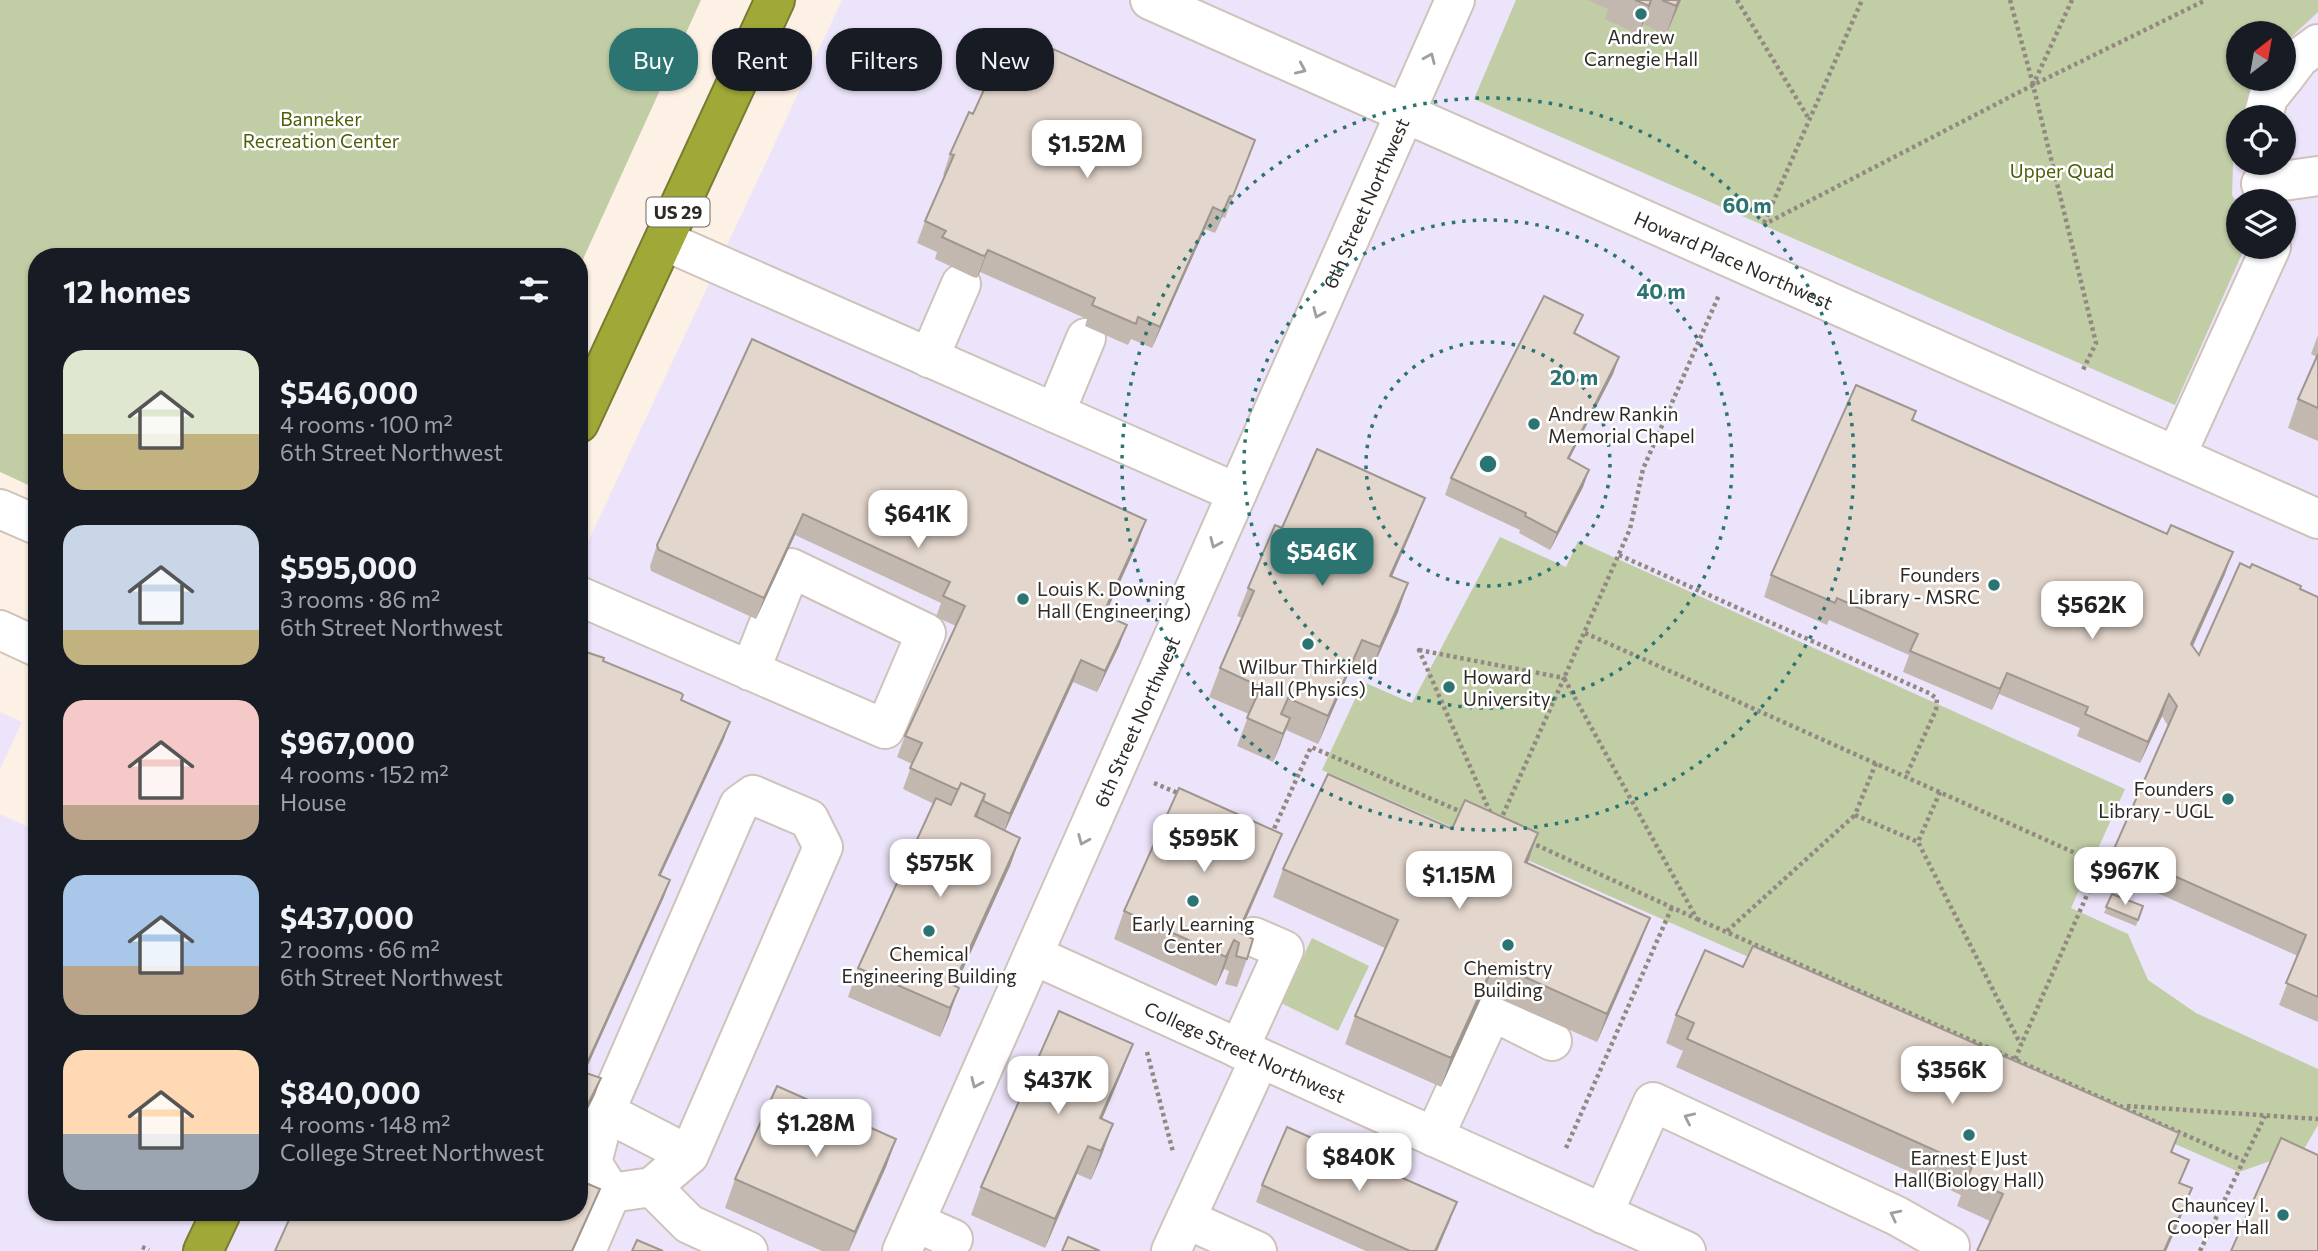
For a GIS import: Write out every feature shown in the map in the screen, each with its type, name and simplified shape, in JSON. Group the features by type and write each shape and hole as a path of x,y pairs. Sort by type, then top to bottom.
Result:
{"highway":[{"name":"US 29","path":"588,404 775,0"},
{"path":"203,1251 217,1221"}],"street":[{"name":"Howard Place Northwest","path":"1150,0 1405,116 2318,519"},
{"name":"6th Street Northwest","path":"909,1237 1455,0"},
{"path":"2296,62 2318,44"},
{"path":"2261,183 2318,176"},
{"path":"665,241 1237,493"},
{"path":"2176,456 2266,259"},
{"path":"929,358 961,284"},
{"path":"1055,413 1086,338"},
{"path":"0,509 28,522"},
{"path":"588,600 750,671 885,729 926,633 790,568 750,671"},
{"path":"0,630 28,643"},
{"path":"753,795 809,819 823,847 689,1155 652,1188 611,1193 592,1163 605,1112 739,805 753,795"},
{"path":"1254,937 1284,950 1249,1053 1179,1235 1257,1251"},
{"name":"College Street Northwest","path":"1033,955 1686,1251"},
{"path":"1434,1137 1492,1011 1552,1041"},
{"path":"1603,1214 1653,1101 1897,1216 1950,1246 1948,1251"},
{"path":"605,1112 689,1155"},
{"path":"652,1188 689,1224 748,1251"},
{"path":"586,1251 611,1193"},
{"path":"909,1237 953,1239"}],"path":[{"path":"1737,0 1810,120"},
{"path":"1760,232 1863,0"},
{"path":"2010,0 2096,343 2082,373"},
{"path":"2033,85 2072,0"},
{"path":"1763,225 2033,85 2206,0"},
{"path":"1497,828 1630,529 1643,469 1719,295"},
{"path":"1619,555 1931,694 1937,699 1936,710 1906,776"},
{"path":"1585,633 2092,862 2097,868 2015,1060"},
{"path":"1497,828 1419,650 1564,678"},
{"path":"1564,678 1697,919"},
{"path":"1261,827 1273,831 1311,747 1472,817"},
{"path":"1727,932 1855,815 1875,763"},
{"path":"1154,783 1190,798"},
{"path":"1917,842 1940,792"},
{"path":"1855,815 1917,842 2021,1045"},
{"path":"1485,822 1510,833"},
{"path":"1522,839 2242,1160"},
{"path":"1566,1148 1672,907"},
{"path":"1145,1044 1174,1158"},
{"path":"2122,1105 2318,1119"},
{"path":"2200,1251 2265,1116"},
{"path":"142,1247 149,1250"}],"shaded area":[{"name":"Howard University","path":"842,0 2318,0 2318,1251 0,1251 0,814 28,827 28,1221 588,1221 588,542 799,91 812,91 812,64 826,34 826,91 942,91 942,28 829,28"},
{"path":"0,712 22,722 0,769"}],"green space":[{"name":"Banneker Recreation Center","path":"0,0 701,0 688,28 609,28 609,91 660,91 588,248 28,248 28,485 0,472"},
{"name":"Upper Quad","path":"1516,0 2318,0 2318,12 2296,33 2296,21 2226,21 2226,91 2251,91 2246,105 2226,105 2226,175 2233,175 2232,189 2226,189 2226,259 2240,259 2175,405 1474,99"},
{"path":"1500,537 1566,567 1578,541 2125,789 2071,908 2128,934 2148,980 2196,1013 2318,1069 2318,1125 2304,1149 2239,1172 1322,770 1363,682 1412,703"},
{"path":"1312,938 1369,966 1338,1031 1281,1003"}],"building":[{"path":"1635,0 1651,0 1649,6"},
{"path":"1662,0 1679,0 1676,6"},
{"path":"1054,49 1255,140 1233,196 1230,196 1223,212 1213,207 1160,327 1138,317 1136,324 1092,305 1095,298 988,250 985,256 981,255 942,237 946,231 925,221 954,155 950,154 969,112 973,114 983,91 1054,91"},
{"name":"Andrew Rankin Memorial Chapel","path":"1544,296 1583,315 1574,333 1619,357 1568,458 1589,470 1557,533 1525,516 1526,513 1451,478"},
{"name":"Louis K. Downing Hall (Engineering)","path":"752,339 1146,520 1103,614 1127,625 1105,671 1081,660 1010,814 983,801 985,794 961,783 958,790 910,768 922,743 905,736 965,606 943,596 950,582 803,514 764,598 659,550 657,545"},
{"path":"2318,354 2318,408 2298,399"},
{"path":"1856,385 1916,411 1912,420 2167,534 2171,525 2233,552 2191,644 2199,655 2240,563 2250,568 2252,564 2301,586 2300,589 2318,597 2318,997 2286,983 2306,935 2114,849 2177,706 2169,694 2148,742 2085,714 2088,707 2007,673 2000,689 1910,651 1918,634 1837,598 1835,603 1771,575"},
{"name":"Wilbur Thirkield Hall (Physics)","path":"1317,449 1425,498 1390,576 1408,583 1380,647 1362,640 1328,716 1288,698 1281,714 1290,718 1283,734 1247,718 1261,687 1220,668 1254,591 1248,588 1275,525 1282,528"},
{"path":"588,653 681,693 681,700 730,722 659,875 670,880 588,1061"},
{"name":"Chemistry Building","path":"1328,774 1452,829 1465,800 1538,833 1525,862 1650,918 1607,1014 1494,963 1451,1058 1355,1016 1398,920 1283,869"},
{"name":"Chemical Engineering Building","path":"961,783 985,794 975,816 1020,838 953,985 959,988 950,1008 858,968 936,798 951,805"},
{"name":"Early Learning Center","path":"1179,788 1282,834 1238,932 1253,939 1247,959 1236,956 1239,943 1234,940 1226,957 1124,911"},
{"path":"2112,894 2143,906 2138,920 2106,907"},
{"name":"Earnest E Just Hall(Biology Hall)","path":"1753,946 2179,1133 2171,1152 2189,1160 2179,1183 2192,1188 2164,1251 1977,1251 2003,1194 1967,1178 1972,1167 1687,1039 1694,1023 1676,1015 1705,950 1743,967"},
{"path":"1059,1011 1133,1044 1100,1118 1113,1124 1101,1151 1088,1146 1055,1219 981,1187"},
{"path":"588,1074 601,1078 588,1104"},
{"path":"777,1086 896,1139 855,1232 735,1179"},
{"path":"1287,1127 1457,1202 1435,1251 1410,1251 1262,1185"},
{"name":"Chauncey I. Cooper Hall","path":"2281,1138 2318,1155 2318,1251 2231,1251"},
{"path":"588,1184 600,1189 588,1216"},
{"path":"288,1221 586,1221 572,1251 275,1251"},
{"path":"1068,1237 1100,1251 1062,1251"},
{"path":"637,1240 663,1251 632,1251"}],"place":[{"name":"Andrew Carnegie Hall","path":"1641,14"},
{"name":"Andrew Rankin Memorial Chapel","path":"1534,424"},
{"name":"Founders Library - MSRC","path":"1994,585"},
{"name":"Louis K. Downing Hall (Engineering)","path":"1023,599"},
{"name":"Wilbur Thirkield Hall (Physics)","path":"1308,644"},
{"name":"Howard University","path":"1449,687"},
{"name":"Founders Library - UGL","path":"2228,799"},
{"name":"Early Learning Center","path":"1193,901"},
{"name":"Chemical Engineering Building","path":"929,931"},
{"name":"Chemistry Building","path":"1508,945"},
{"name":"Earnest E Just Hall(Biology Hall)","path":"1969,1135"},
{"name":"Chauncey I. Cooper Hall","path":"2283,1215"}]}
